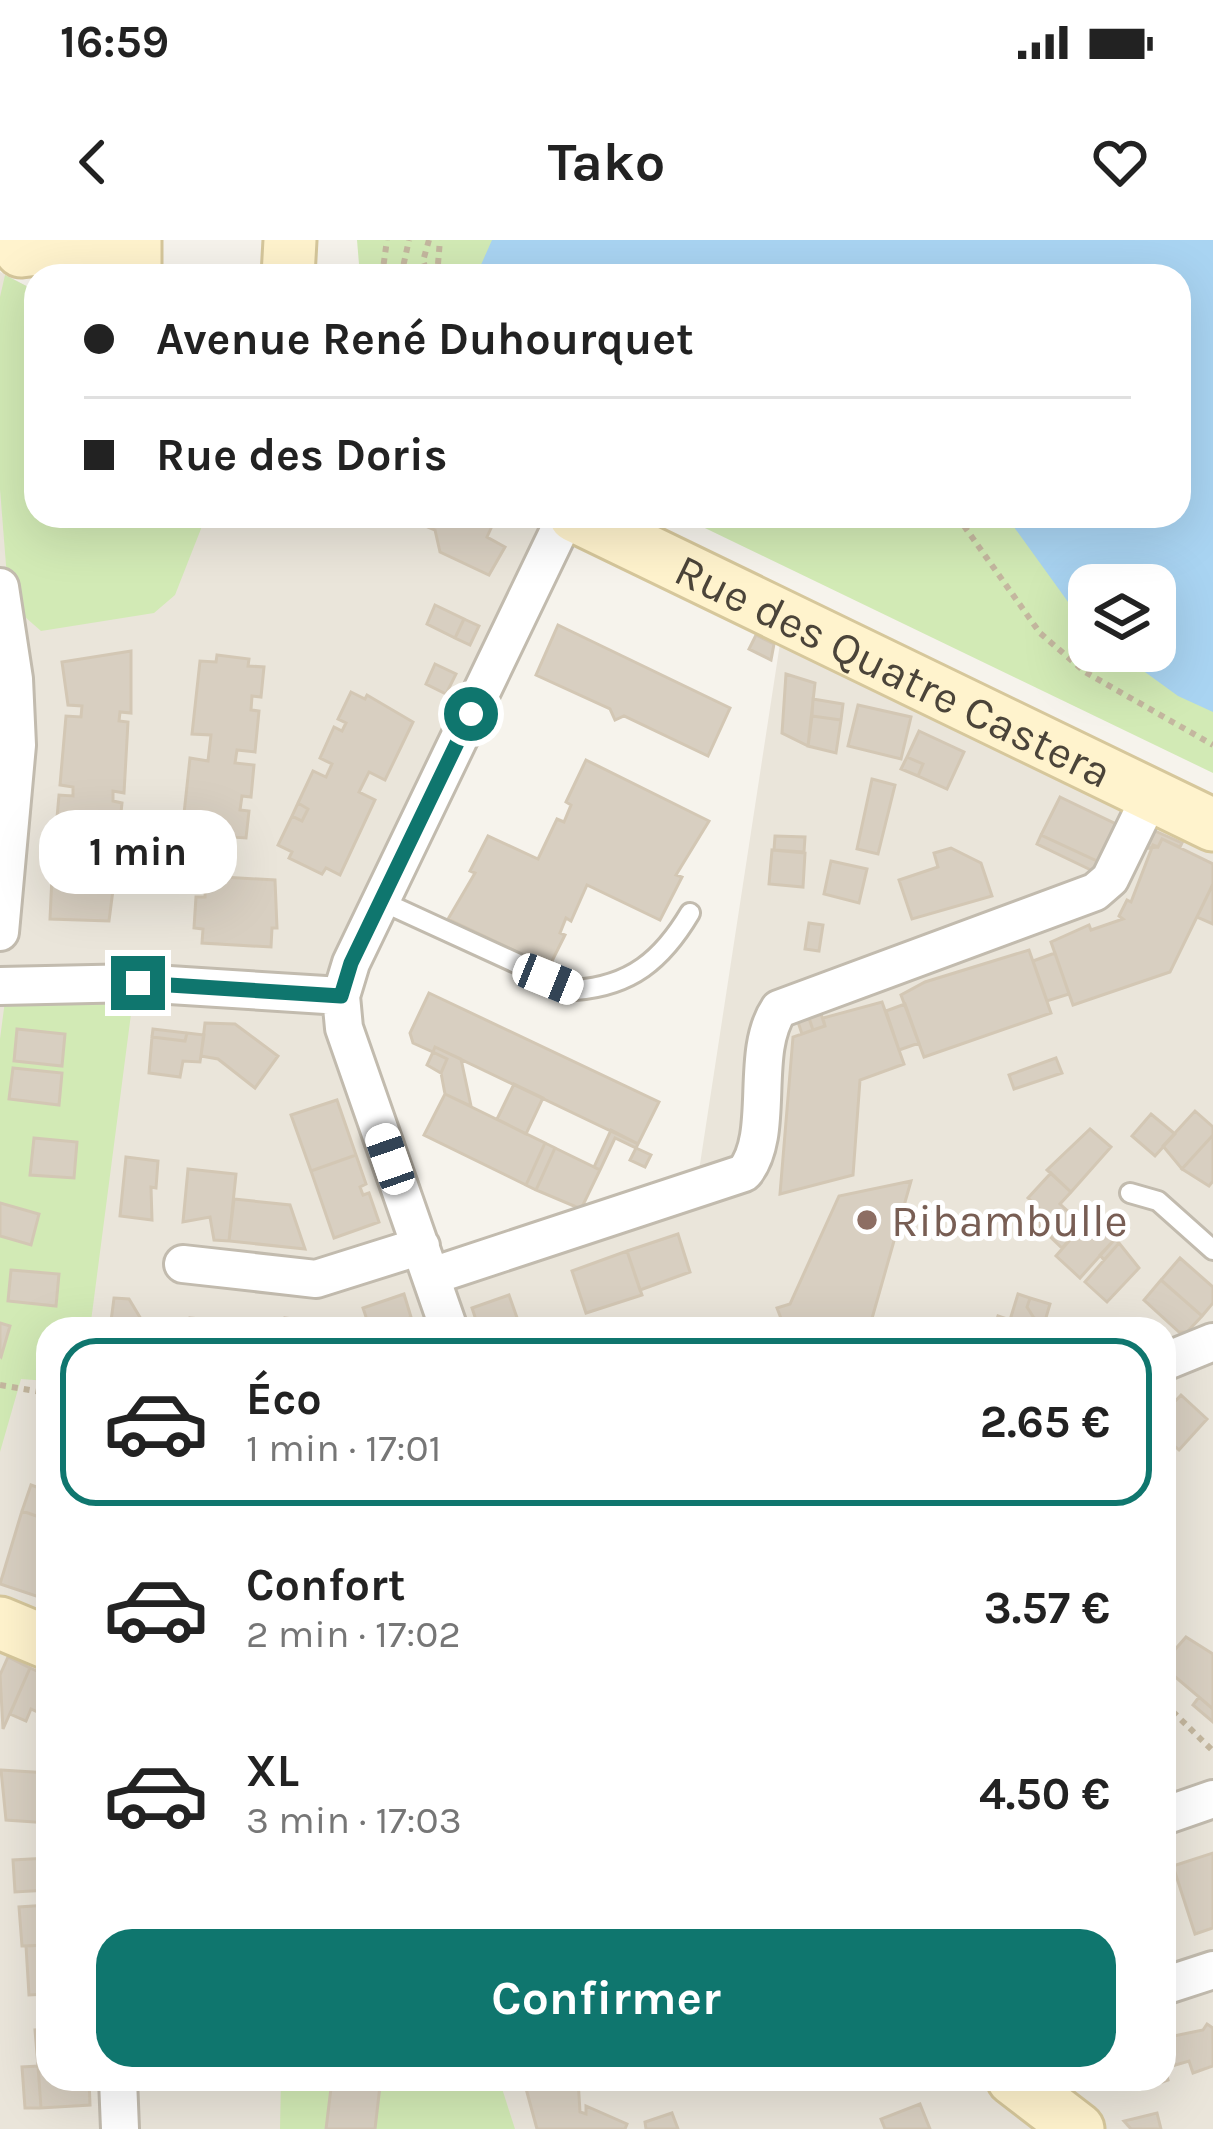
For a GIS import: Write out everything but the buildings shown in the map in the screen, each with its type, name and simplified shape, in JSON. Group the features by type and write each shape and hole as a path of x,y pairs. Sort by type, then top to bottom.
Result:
{"street":[{"path":"6,247 113,240"},
{"path":"6,247 42,264"},
{"path":"444,1317 344,1028 341,996 381,901 564,528"},
{"name":"Rue des Quatre Castera","path":"595,528 1213,825"},
{"path":"0,587 14,679 17,745 0,932"},
{"path":"183,1264 316,1279 426,1261 744,1173 752,1164 767,1036 779,1009 1095,892 1110,879 1151,795"},
{"path":"0,986 138,983 341,996"},
{"path":"1176,1357 1213,1342"},
{"path":"0,1623 36,1637"},
{"path":"1176,1812 1213,1799"},
{"path":"1176,1982 1213,1970"},
{"path":"118,2091 120,2129"},
{"path":"1029,2091 1078,2129"}],"lane":[{"path":"381,901 575,990 606,988 638,974 667,951 690,913"},
{"path":"1130,1193 1158,1201 1213,1250"}],"path":[{"path":"966,528 1040,633 1085,671 1213,745"},
{"path":"0,1384 36,1391"},
{"path":"1176,1715 1213,1750"}],"shaded area":[{"path":"0,272 24,285 24,528 545,528 557,534 341,996 432,1276 696,1190 781,637 1213,850 1213,2129 0,2129"}],"green space":[{"path":"357,240 1213,240 1213,773 705,528 1191,528 1191,264 359,264"},
{"path":"5,275 24,285 24,528 201,528 175,595 154,613 41,631 9,603 0,489 0,297"},
{"path":"134,991 92,1317 36,1317 36,1380 21,1379 0,1452 0,1039 6,993"},
{"path":"281,2091 503,2091 515,2129 280,2129"}],"water":[{"path":"492,240 1213,240 1213,712 1178,696 1145,672 1176,672 1176,564 1068,564 1068,602 1015,528 1191,528 1191,264 481,264"}],"place":[{"name":"Ribambulle","path":"867,1220"}],"route":[{"path":"138,983 341,996 351,963 471,714"}]}
